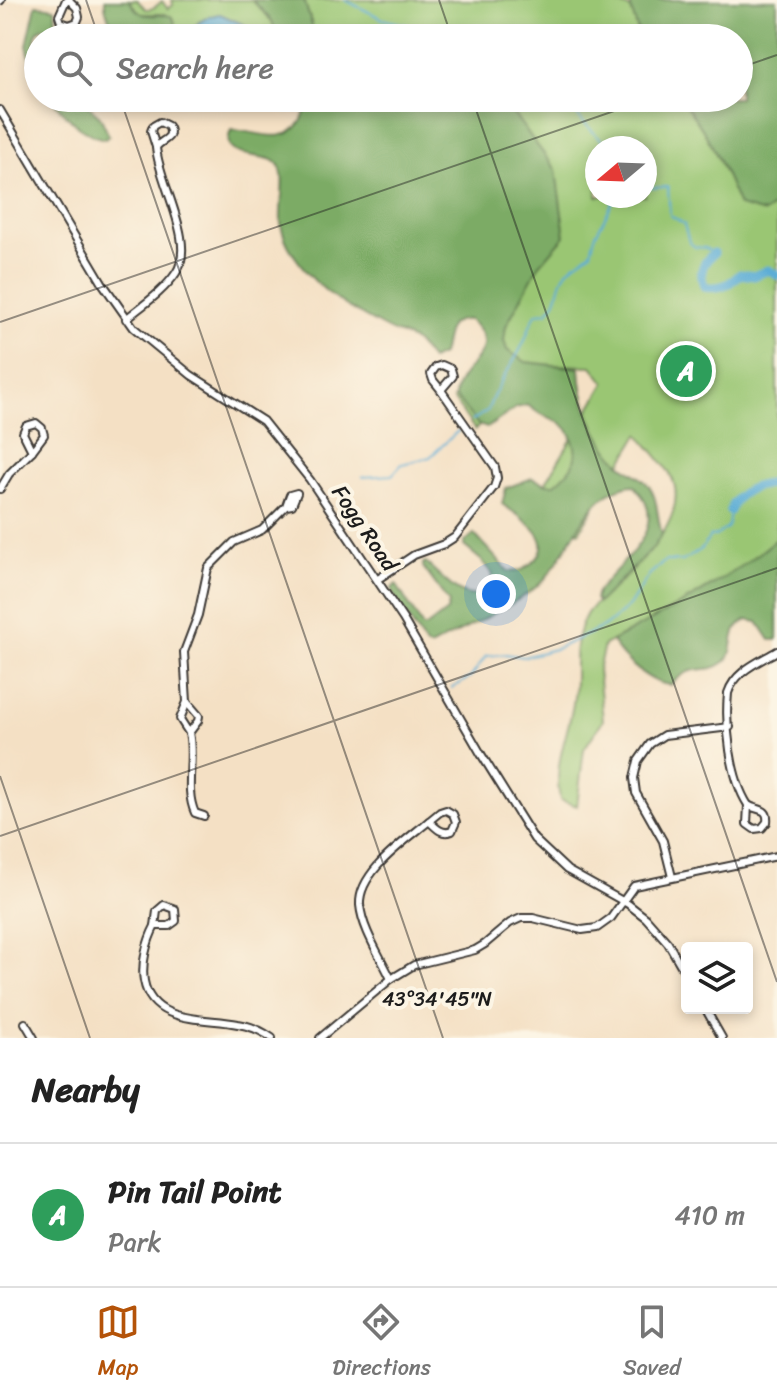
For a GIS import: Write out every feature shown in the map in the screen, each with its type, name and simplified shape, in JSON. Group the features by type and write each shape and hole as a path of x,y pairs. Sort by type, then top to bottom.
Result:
{"street":[{"name":"Fogg Road","path":"0,110 126,319 145,340 182,368 263,421 310,480 378,579 534,839 561,866 643,915 657,928 681,966"},
{"path":"126,319 170,280 182,260 181,237 156,147"},
{"path":"378,579 409,557 452,540 496,482 497,471 493,463 441,390"},
{"path":"0,489 9,474 32,451 44,435 36,423 28,424 23,431 23,437 32,451"},
{"path":"204,816 195,813 191,803 192,756 189,733 180,717 187,702 184,652 198,615 208,568 234,542 262,530 286,506 296,501 297,493 310,480"},
{"path":"748,805 735,777 728,702 731,684 741,673 777,651"},
{"path":"187,702 199,716 189,733"},
{"path":"672,877 663,841 636,793 634,778 638,761 650,744 664,735 730,727"},
{"path":"391,979 362,915 361,892 374,870 429,821"},
{"path":"320,1038 391,979 425,960 481,947 521,918 582,930 597,928 611,918 632,887 777,856"},
{"path":"155,926 147,947 143,976 147,992 158,1006 176,1015 244,1025 272,1038"},
{"path":"708,1014 722,1038"},
{"path":"25,1023 34,1038"}],"green space":[{"path":"105,0 129,0 139,12 171,16 175,24 111,24"},
{"path":"129,0 137,0 146,9 154,8 162,1 168,9 173,5 172,0 252,0 273,24 200,21 197,24 170,24 166,14 140,14"},
{"path":"252,0 304,0 312,24 273,24"},
{"path":"304,0 606,0 631,9 633,15 656,24 312,24"},
{"path":"631,0 777,0 777,204 764,213 739,206 720,163 690,112 753,112 753,24 636,24"},
{"path":"36,5 55,8 56,24 32,24"},
{"path":"777,10 777,539 715,584 604,645 598,670 603,720 584,749 577,806 560,800 558,774 575,692 577,639 591,608 635,568 658,540 674,509 676,493 665,466 639,434 579,532 526,516 605,383 592,366 543,365 475,430 453,399 506,349 503,340 442,291 514,115 510,112 753,112 753,28"},
{"path":"64,112 95,112 109,136 105,139 97,137"},
{"path":"510,112 556,170 565,236 538,267 506,326 504,340 507,350 526,362 580,368 591,419 611,453 649,486 662,534 654,547 598,603 595,599 597,592 630,556 646,530 649,516 645,501 634,485 617,489 591,509 553,569 533,589 430,647 426,646 393,594 392,588 396,584 423,627 447,611 449,603 423,563 456,589 478,595 490,584 493,575 464,546 474,534 508,571 518,571 529,565 540,554 540,537 502,504 506,488 532,478 555,484 573,465 575,447 566,427 528,405 516,408 487,428 478,425 455,397 457,386 482,350 480,331 469,320 451,325 442,355 431,360 415,342 351,309 307,273 291,251 282,229 283,184 277,163 236,152 228,140 231,130 268,136 286,134 300,123 304,114"},
{"path":"777,539 777,640 770,640 758,622 747,620 736,630 728,659 717,667 686,673 671,685 646,675 630,663 612,641 718,582"}],"water":[{"path":"220,14 242,24 198,24"}],"waterway":[{"path":"345,0 383,19 403,24"},
{"path":"575,112 597,136"},
{"path":"657,187 668,187 670,215 684,224 689,242 714,253"},
{"path":"472,421 488,410 537,313 547,312 552,307 566,272 591,252 595,236 610,208"},
{"path":"714,253 703,268 704,286 724,286 740,274 754,276 768,270 777,275"},
{"path":"363,477 392,475 402,464 430,457 459,430"},
{"path":"730,511 742,494 774,483 777,476"},
{"path":"452,688 471,677 486,656 506,654 524,657 558,648 605,626 629,606 649,575 665,561 683,561 702,549 710,536 716,536 728,527 730,511"}],"place":[{"name":"Pin Tail Point","path":"686,371"}]}
